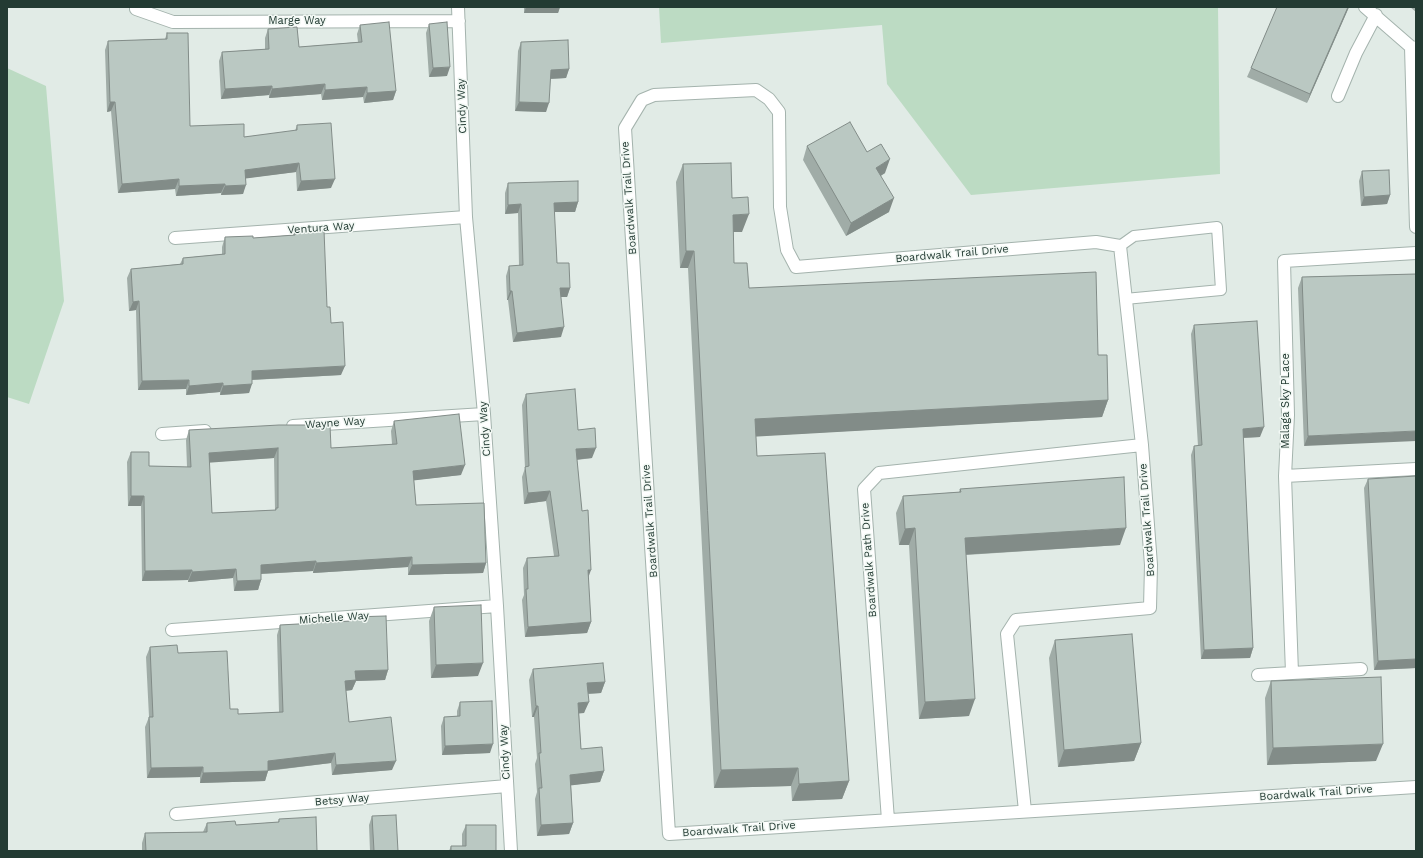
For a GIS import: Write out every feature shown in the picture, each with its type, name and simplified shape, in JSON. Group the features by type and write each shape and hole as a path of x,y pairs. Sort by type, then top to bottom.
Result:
{"street":[{"name":"Cindy Way","path":"458,7 466,217 484,414 497,606 510,851"},
{"path":"1365,7 1414,48 1416,227"},
{"name":"Marge Way","path":"136,9 173,22 459,21"},
{"path":"1338,96 1356,53 1376,15"},
{"name":"Boardwalk Trail Drive","path":"1025,811 1007,634 1016,620 1150,608 1151,565 1142,445 1120,246 1096,242 796,267 787,250 780,207 779,112 769,100 756,90 654,95 642,100 625,128 669,834 1416,787"},
{"name":"Ventura Way","path":"175,238 466,217"},
{"name":"Malaga Sky PLace","path":"1292,673 1285,476 1288,415 1284,261 1416,253"},
{"name":"Wayne Way","path":"280,426 484,414"},
{"path":"162,434 217,430"},
{"name":"Boardwalk Path Drive","path":"888,820 864,489 879,473 1142,445"},
{"path":"1285,476 1416,469"},
{"name":"Michelle Way","path":"172,630 497,606"},
{"path":"1258,675 1361,669"},
{"name":"Betsy Way","path":"176,814 507,786"}],"lane":[{"path":"1120,246 1134,236 1216,227 1221,290 1125,299"}],"green space":[{"path":"659,7 1218,7 1220,174 971,195 887,84 882,25 661,43"},
{"path":"7,68 46,86 64,301 29,404 7,397"}],"building":[{"path":"1277,7 1348,7 1310,94 1251,68"},
{"path":"389,22 396,91 367,93 367,87 325,90 325,84 272,89 272,86 225,89 222,52 269,49 268,29 297,27 299,47 362,42 360,25"},
{"path":"447,22 450,67 433,68 429,24"},
{"path":"167,33 188,33 190,126 244,124 244,137 297,130 297,125 331,123 335,179 301,181 299,163 245,170 246,185 225,186 225,184 179,186 179,179 122,184 115,102 110,102 108,41 167,39"},
{"path":"568,40 569,69 551,70 549,103 519,102 521,42"},
{"path":"850,122 867,152 881,144 890,159 876,168 894,198 851,223 807,146"},
{"path":"731,163 732,198 748,197 749,214 733,215 734,263 747,263 749,288 1096,272 1098,355 1107,355 1108,400 755,419 757,456 825,453 849,781 799,784 798,768 721,770 694,251 686,251 683,164"},
{"path":"1389,170 1390,195 1364,197 1362,171"},
{"path":"578,181 578,202 554,203 557,263 569,263 570,288 560,288 564,327 517,333 512,291 510,291 509,266 523,265 521,204 508,205 508,183"},
{"path":"324,230 327,307 330,307 331,323 343,322 345,366 252,371 252,384 223,386 223,383 189,386 189,380 142,381 139,301 133,302 131,269 183,264 183,258 225,254 225,237 253,236 253,238 295,235 295,231"},
{"path":"1416,274 1416,431 1308,436 1302,277"},
{"path":"1257,321 1264,427 1243,429 1253,648 1204,650 1194,446 1202,445 1194,325"},
{"path":"575,389 578,430 595,428 596,448 576,449 582,511 588,510 591,570 588,570 591,622 528,627 526,589 528,589 527,558 559,556 550,491 528,493 525,467 529,466 526,394"},
{"path":"459,414 465,465 413,471 416,505 484,503 486,563 412,565 412,557 316,563 316,561 261,565 261,580 237,581 236,569 192,572 192,570 145,571 144,496 131,496 131,452 149,452 149,466 191,467 189,430 279,425 330,425 331,448 397,444 394,421","holes":["278,448 278,508 276,508 276,510 212,513 209,453"]},
{"path":"1416,476 1416,659 1378,661 1368,479"},
{"path":"1124,477 1126,528 965,538 975,699 925,702 915,528 905,529 903,496 961,492 960,489"},
{"path":"481,605 483,663 436,665 434,607"},
{"path":"386,616 388,670 355,671 356,680 345,681 349,722 391,717 396,761 336,765 335,753 268,761 268,771 203,773 203,767 151,768 149,717 153,717 150,647 177,645 178,653 227,651 230,709 238,709 238,714 283,712 280,625 351,621 351,617"},
{"path":"1132,634 1141,743 1064,750 1055,640"},
{"path":"603,663 605,682 587,683 589,702 578,703 581,749 602,747 604,771 570,775 573,823 541,825 539,788 542,788 539,753 541,753 538,706 536,706 533,669"},
{"path":"1381,677 1383,744 1273,748 1271,681"},
{"path":"492,701 493,744 445,746 444,717 460,716 460,702"},
{"path":"396,815 398,851 374,851 372,816"},
{"path":"316,817 317,851 146,851 145,833 207,832 207,823 235,821 236,825 279,822 279,819"},
{"path":"466,825 496,825 496,851 451,851 451,846 466,846"}]}
